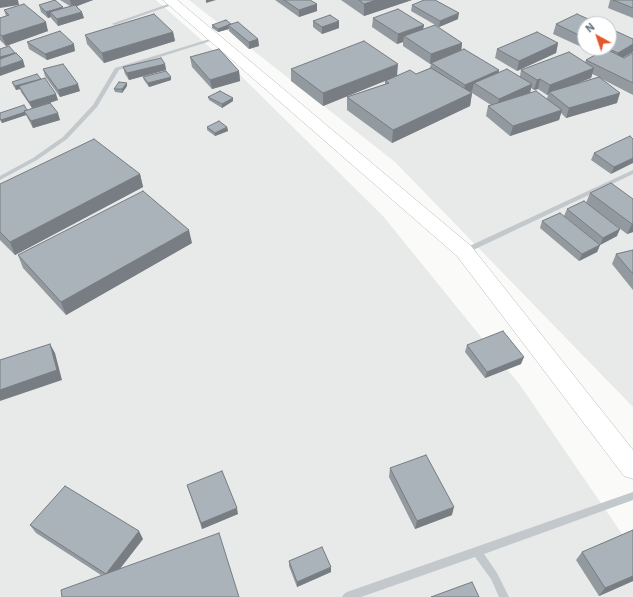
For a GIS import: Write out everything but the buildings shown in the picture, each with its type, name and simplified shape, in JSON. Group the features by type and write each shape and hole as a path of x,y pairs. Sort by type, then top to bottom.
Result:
{"street":[{"path":"171,2 464,251 633,468"}],"lane":[{"path":"113,24 171,2"},
{"path":"0,178 35,159 65,138 95,106 117,69 215,40"},
{"path":"464,251 633,172"},
{"path":"347,597 633,496"},
{"path":"477,552 494,576 504,597"}],"shaded area":[{"path":"0,0 156,0 230,65 383,216 520,385 633,550 633,597 0,597"},
{"path":"189,0 633,0 633,407 395,162"}]}
